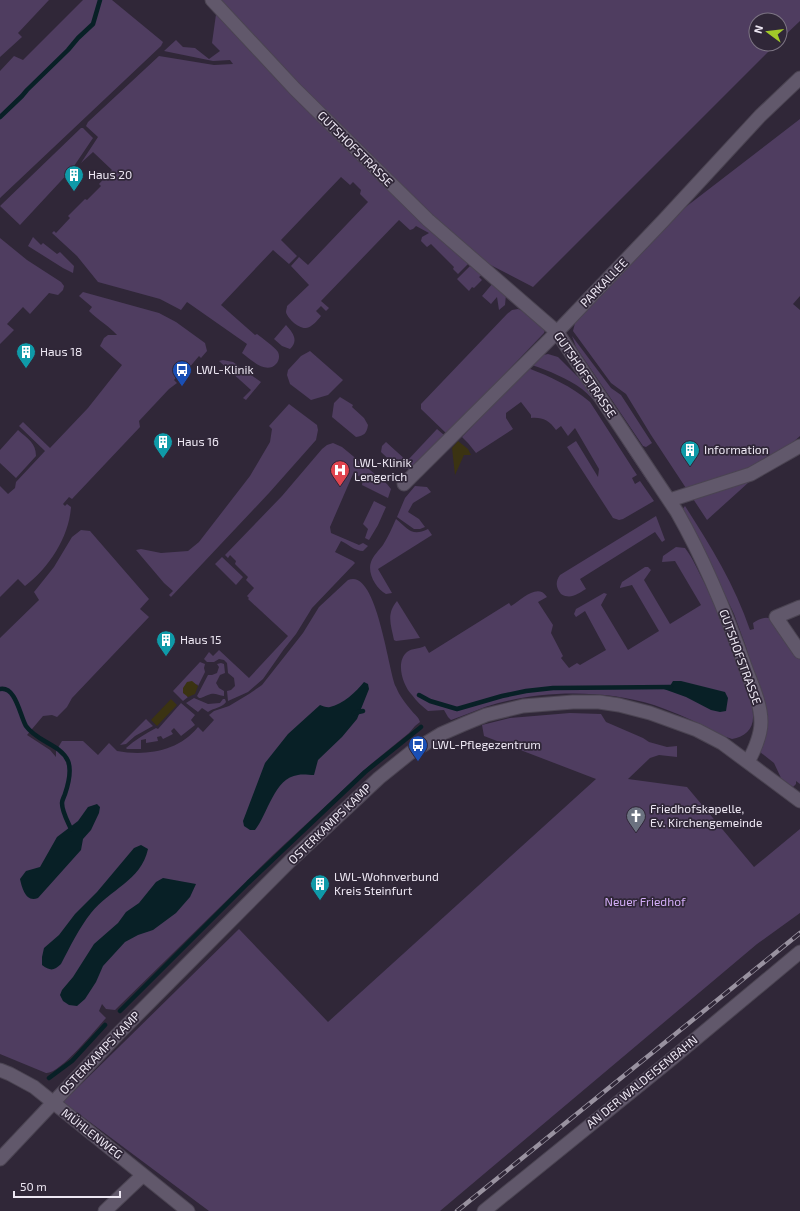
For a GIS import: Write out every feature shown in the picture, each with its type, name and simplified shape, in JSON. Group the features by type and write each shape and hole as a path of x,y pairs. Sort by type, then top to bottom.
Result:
{"street":[{"name":"GUTSHOFSTRASSE","path":"212,0 295,89 422,214 557,332 670,500 690,535 732,629 757,699 761,721 759,740 748,762"},
{"name":"PARKALLEE","path":"404,484 557,332 664,221 694,185 760,116 800,78"},
{"path":"670,500 751,474 800,446"},
{"path":"800,607 776,617 800,652"},
{"name":"OSTERKAMPS KAMP","path":"0,1159 117,1035 290,861 378,778 410,753 441,734 486,716 522,706 573,702 599,702 650,713 698,730 722,743 800,801"},
{"name":"AN DER WALDEISENBAHN","path":"484,1211 662,1067 800,952"},
{"name":"MÜHLENWEG","path":"0,1070 34,1087 188,1211"},
{"path":"105,1211 143,1175"}],"green space":[{"path":"0,0 49,0 18,33 22,37 0,57"},
{"path":"83,0 112,0 163,42 161,46 0,198 0,71 14,56 23,60"},
{"path":"218,0 800,0 800,21 788,32 788,12 748,12 748,52 768,52 533,287 446,242 469,263 458,274 453,269 454,267 431,244 427,247 421,241 422,237 429,233 416,226 410,230 399,220 321,301 329,308 326,311 321,306 316,311 321,316 316,322 306,328 300,327 291,320 287,314 287,306 309,285 291,266 299,257 308,265 368,202 360,194 361,190 353,182 350,185 341,177 281,240 297,256 289,264 273,250 221,305 255,335 257,334 278,352 279,357 277,363 268,368 258,365 242,353 247,344 187,302 181,310 160,299 98,282 77,256 52,233 54,231 56,233 70,218 68,216 101,186 99,184 112,170 93,152 81,163 98,137 86,126 88,122 159,56 214,65 233,64 230,60 213,61 164,51 176,40 183,47 195,48 209,59 220,51 212,43"},
{"path":"800,119 800,296 793,304 800,310 800,436 707,520 626,394 611,383 573,331 575,323 655,239 674,216"},
{"path":"81,128 83,128 93,138 72,169 20,225 0,206"},
{"path":"33,237 41,245 43,243 57,254 60,252 74,266 73,273 28,246"},
{"path":"0,238 27,260 61,282 64,286 63,290 58,295 49,293 30,314 23,307 7,324 14,330 0,344"},
{"path":"473,265 483,274 479,277 482,280 469,291 457,279 470,266 471,267"},
{"path":"493,283 506,295 505,305 499,310 497,297 491,304 482,296"},
{"path":"83,292 159,313 176,322 205,343 207,351 201,358 199,356 183,375 180,373 174,380 177,383 169,389 139,421 140,427 72,499 69,497 63,504 65,506 67,504 71,507 69,518 62,540 50,561 34,579 25,586 18,579 0,597 0,486 8,494 15,488 16,482 45,451 19,426 23,422 50,448 88,408 122,365 100,346 104,338 108,335 117,335 89,311 92,307 79,296"},
{"path":"518,309 525,312 545,330 544,333 447,434 421,409 421,404 507,314 512,310"},
{"path":"286,325 293,334 295,340 290,349 282,346 274,339"},
{"path":"572,336 611,388 621,395 652,443 646,447 643,446 576,347"},
{"path":"310,351 343,380 328,395 311,400 290,384 287,375 288,370 301,356"},
{"path":"548,354 558,357 586,385 651,480 648,482 605,415 587,393 564,378 532,365 543,355"},
{"path":"223,360 233,362 261,382 246,400 243,398 251,390 219,361"},
{"path":"528,368 560,382 576,391 590,402 637,475 632,478 635,484 640,481 654,501 623,519 619,520 613,518 567,447 576,441 598,477 599,469 575,428 568,436 561,426 556,430 545,420 531,418 531,415 521,402 506,413 506,418 513,429 476,453 462,437"},
{"path":"340,397 353,405 352,407 364,418 368,425 366,432 363,435 356,437 332,417 334,403"},
{"path":"289,404 317,425 318,430 316,440 269,493 171,597 169,595 173,591 164,583 136,550 141,549 161,553 188,551 199,542 250,476 270,442 272,429 269,426"},
{"path":"437,429 444,435 411,469 398,466 381,452 382,446 386,442 407,461"},
{"path":"18,430 33,444 36,456 16,478 0,463 0,450"},
{"path":"333,443 342,447 387,484 391,489 388,498 362,485 363,478 353,474 330,527 331,533 359,545 363,543 368,546 363,551 360,551 341,541 335,552 355,563 312,608 296,634 263,679 248,692 228,701 227,691 231,690 235,686 234,678 228,673 227,663 224,660 219,659 214,662 207,662 204,659 209,652 213,656 219,650 249,678 288,636 248,599 249,598 247,596 254,588 246,580 248,577 235,564 236,561 230,555 228,558 225,555 282,496 322,449"},
{"path":"415,486 427,487 431,492 413,503 408,512 419,519 425,527 420,529 414,529 397,517 405,498"},
{"path":"374,501 386,507 369,540 365,538 368,529 363,524"},
{"path":"685,506 713,551 729,581 750,630 754,629 753,623 758,620 766,618 774,620 800,656 800,784 796,781 796,784 793,787 781,778 774,763 760,752 763,703 746,647 734,614 682,510"},
{"path":"656,516 665,540 662,542 655,532 580,579 586,589 571,596 561,594 557,585 557,580 560,575"},
{"path":"396,519 410,531 418,532 428,529 432,535 378,569 392,593 386,594 382,592 373,580 370,566 375,555 385,542"},
{"path":"81,530 90,531 149,599 140,609 149,617 72,698 67,707 57,717 52,715 43,716 27,735 50,750 56,757 56,751 62,741 83,741 98,755 109,743 117,751 139,753 171,747 181,742 198,727 203,732 214,720 209,715 214,711 229,706 262,685 303,633 319,607 348,580 358,580 367,589 380,623 396,687 420,722 371,764 274,854 115,1010 106,1009 102,1004 99,1011 106,1018 60,1067 46,1073 0,1054 0,638 39,600 34,592 54,567 72,537"},
{"path":"676,547 685,548 704,582 723,626 748,693 752,704 753,720 748,732 745,734 737,738 728,738 686,717 654,705 613,696 591,694 526,697 485,707 451,720 444,710 428,711 415,699 406,686 403,680 401,662 403,656 407,652 425,646 429,653 509,603 511,606 529,594 539,591 547,597 538,602 553,625 551,633 563,656 561,658 569,668 577,663 580,665 606,650 585,611 576,617 574,614 576,609 604,593 607,594 601,605 628,650 659,631 632,585 620,588 622,582 645,567 648,567 651,570 644,580 670,624 701,605 675,561 662,562 663,556"},
{"path":"222,557 243,577 236,585 215,564"},
{"path":"397,601 420,638 394,640 390,615 391,610"},
{"path":"200,662 205,664 205,672 198,686 197,684 188,697 183,701 173,691"},
{"path":"217,664 224,664 225,673 220,675 216,683 219,688 224,691 224,696 212,694 199,698 197,696 208,675 217,673 219,667"},
{"path":"194,698 208,704 220,703 223,699 225,699 226,702 222,706 208,712 202,708 198,712 186,703"},
{"path":"181,703 195,715 191,720 195,725 181,736 174,728 171,731 173,734 163,739 161,736 157,737 158,741 146,743 146,739 141,740 141,749 126,748 156,728 158,729"},
{"name":"Neuer Friedhof","path":"570,713 601,714 606,722 649,742 667,747 677,746 677,757 659,755 650,758 628,779 687,787 754,867 800,829 800,913 757,944 440,1211 209,1211 63,1102 239,929 328,1022 596,779 484,736 482,725 510,718"},
{"path":"146,719 153,726 135,736 126,744 120,745"}],"sand":[{"path":"458,441 468,449 471,455 464,455 455,475 452,448"},
{"path":"192,681 198,686 195,694 188,697 183,693 183,688 187,682"},
{"path":"171,699 177,705 157,726 151,720"}],"shaded area":[{"path":"673,681 681,681 725,692 728,698 726,711 720,712 711,710 686,697 661,688 670,686"},
{"path":"364,682 368,684 369,689 357,719 342,737 318,760 314,775 300,775 290,778 283,783 272,798 255,830 250,830 244,826 243,821 265,763 288,734 320,705 329,707 340,703 353,694"},
{"path":"97,804 100,807 99,813 91,830 83,839 81,850 38,898 34,899 28,897 23,890 20,879 26,871 40,867 57,837 78,821 88,807"},
{"path":"141,845 148,849 139,869 91,913 79,931 61,964 52,969 42,965 44,948 59,935 75,914 97,892 134,848"},
{"path":"163,878 196,884 190,897 176,913 153,930 138,935 125,942 103,966 96,982 85,999 77,1006 69,1005 63,1001 60,995 62,990 73,977 94,944 118,923 126,912 139,903 156,882"}],"waterway":[{"path":"0,117 93,24 100,0"},
{"path":"419,695 430,701 457,709 502,696 526,691 553,688 671,687"},
{"path":"0,689 5,689 14,697 26,726 36,736 60,751 68,761 70,769 69,778 62,806 71,829"},
{"path":"354,713 363,711"},
{"path":"120,1011 248,883 365,772 421,727"},
{"path":"49,1078 72,1061 105,1025"}],"railway":[{"path":"457,1211 800,933"}],"place":[{"name":"Haus 20","path":"74,192"},
{"name":"Haus 18","path":"26,369"},
{"name":"LWL-Klinik","path":"182,387"},
{"name":"Haus 16","path":"163,459"},
{"name":"Information","path":"690,467"},
{"name":"LWL-Klinik Lengerich","path":"340,487"},
{"name":"Haus 15","path":"166,657"},
{"name":"LWL-Pflegezentrum","path":"418,762"},
{"name":"Friedhofskapelle, Ev. Kirchengemeinde","path":"636,833"},
{"name":"LWL-Wohnverbund Kreis Steinfurt","path":"320,901"}]}
